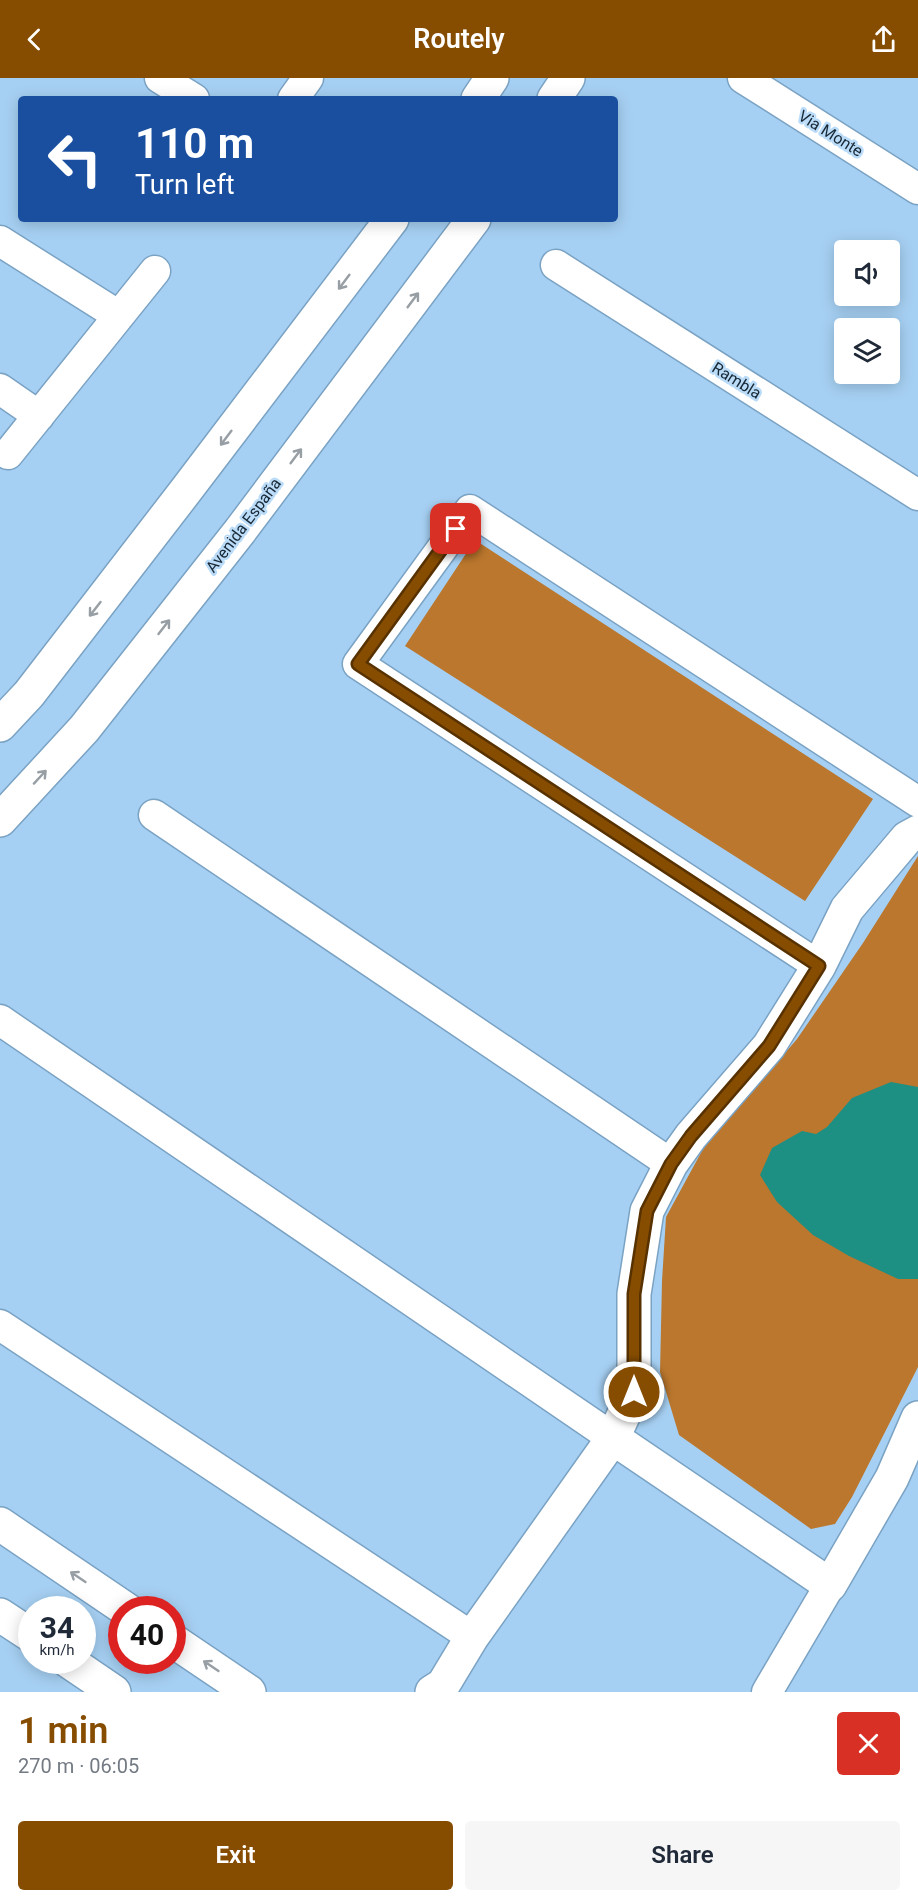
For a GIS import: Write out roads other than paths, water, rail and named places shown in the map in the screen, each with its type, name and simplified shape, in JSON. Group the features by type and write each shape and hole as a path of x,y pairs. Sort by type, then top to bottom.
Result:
{"main road":[{"path":"480,96 492,78"},
{"path":"556,96 568,78"},
{"path":"0,725 29,694 390,222"},
{"name":"Avenida España","path":"0,820 84,729 240,531 472,222"},
{"path":"432,1692 443,1685 472,1637 613,1438 634,1392 634,1294 647,1211 671,1164 691,1136 769,1046 819,966 847,909 907,838 918,832"},
{"path":"613,1438 830,1585 892,1478 918,1418"},
{"path":"0,1524 108,1597"},
{"path":"0,1615 18,1627"},
{"path":"186,1649 249,1692"},
{"path":"88,1674 114,1692"}],"street":[{"path":"160,78 189,96"},
{"path":"295,96 308,78"},
{"name":"Via Monte","path":"743,78 918,189"},
{"path":"0,241 119,316"},
{"name":"Rambla","path":"556,265 918,495"},
{"path":"9,454 155,272"},
{"path":"0,389 39,416"},
{"path":"819,966 358,664 470,510 918,802"},
{"path":"154,815 671,1164"},
{"path":"0,1020 613,1438"},
{"path":"0,1326 472,1637"},
{"path":"767,1692 830,1585"}]}
